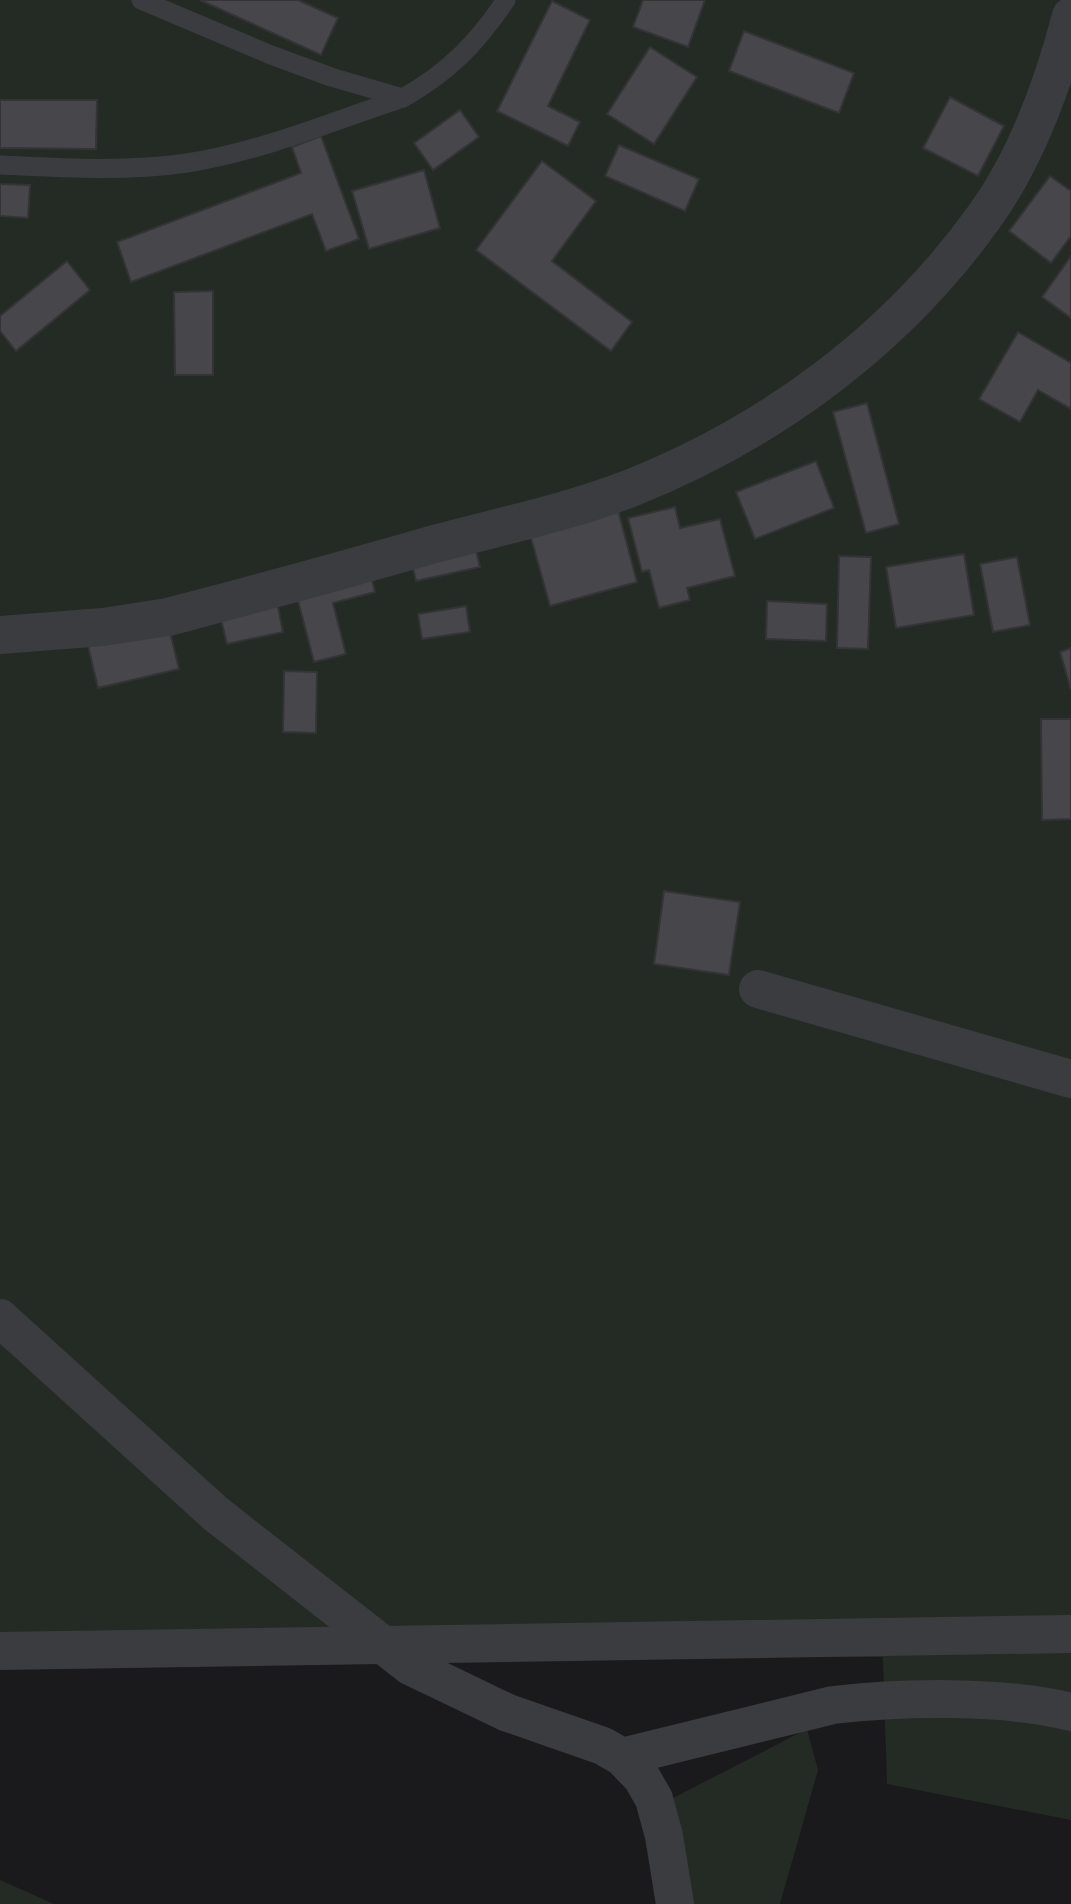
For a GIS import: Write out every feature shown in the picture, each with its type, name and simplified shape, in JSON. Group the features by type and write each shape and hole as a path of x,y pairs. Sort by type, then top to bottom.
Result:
{"street":[{"path":"0,635 103,628 169,617 228,601 579,505 677,468 743,433 826,380 885,331 937,277 986,215 1015,164 1056,74 1071,16"},
{"path":"758,989 1071,1079"},
{"path":"0,1318 216,1514 410,1665 456,1690 508,1713 603,1746 622,1757 642,1778 653,1799 666,1846 675,1904"},
{"path":"0,1651 1071,1634"},
{"path":"622,1757 833,1705 1004,1702 1045,1705 1071,1712"}],"lane":[{"path":"141,0 271,55 331,77 403,98"},
{"path":"0,164 114,168 188,163 225,155 403,98 452,66 478,40 506,0"}],"shaded area":[{"path":"0,0 1071,0 1071,1820 887,1784 883,1657 0,1653"},
{"path":"807,1729 818,1770 780,1904 667,1904 650,1810"},
{"path":"0,1880 54,1904 0,1904"}],"building":[{"path":"200,0 298,0 338,18 321,55"},
{"path":"643,0 705,0 688,47 633,27"},
{"path":"552,1 590,20 548,106 580,122 568,146 497,111"},
{"path":"744,31 854,73 839,113 729,71"},
{"path":"650,47 697,77 654,144 607,114"},
{"path":"950,97 1004,126 978,176 923,148"},
{"path":"0,100 97,100 96,149 0,148"},
{"path":"460,110 479,137 433,170 414,143"},
{"path":"321,136 359,239 326,251 312,214 131,282 117,242 301,173 292,147"},
{"path":"619,145 699,179 685,211 605,176"},
{"path":"542,161 596,201 552,261 632,322 611,351 476,250"},
{"path":"424,170 440,228 369,249 352,191"},
{"path":"1050,176 1071,191 1071,236 1051,263 1009,231"},
{"path":"0,184 30,185 28,218 0,216"},
{"path":"1071,256 1071,318 1042,297"},
{"path":"67,261 90,290 16,351 0,331 0,316"},
{"path":"213,291 213,375 175,375 174,292"},
{"path":"1018,332 1071,363 1071,409 1038,390 1020,422 979,399"},
{"path":"867,403 899,524 866,533 833,412"},
{"path":"816,461 834,508 755,539 736,492"},
{"path":"617,506 637,582 550,606 529,531"},
{"path":"675,507 680,528 720,519 735,576 687,588 690,600 659,608 649,570 642,572 628,518"},
{"path":"474,541 480,567 416,581 411,560"},
{"path":"964,554 974,615 896,628 886,567"},
{"path":"839,556 871,557 868,649 837,648"},
{"path":"1017,557 1030,625 993,632 980,564"},
{"path":"369,569 375,592 333,603 346,654 314,662 295,589"},
{"path":"767,601 827,604 826,641 766,639"},
{"path":"277,602 283,632 227,644 220,615"},
{"path":"466,606 470,632 422,639 418,614"},
{"path":"169,628 179,669 98,688 88,646"},
{"path":"1071,648 1071,690 1060,652"},
{"path":"284,671 317,672 316,733 283,732"},
{"path":"1041,719 1071,719 1071,819 1042,820"},
{"path":"664,891 740,902 729,975 654,964"}]}
